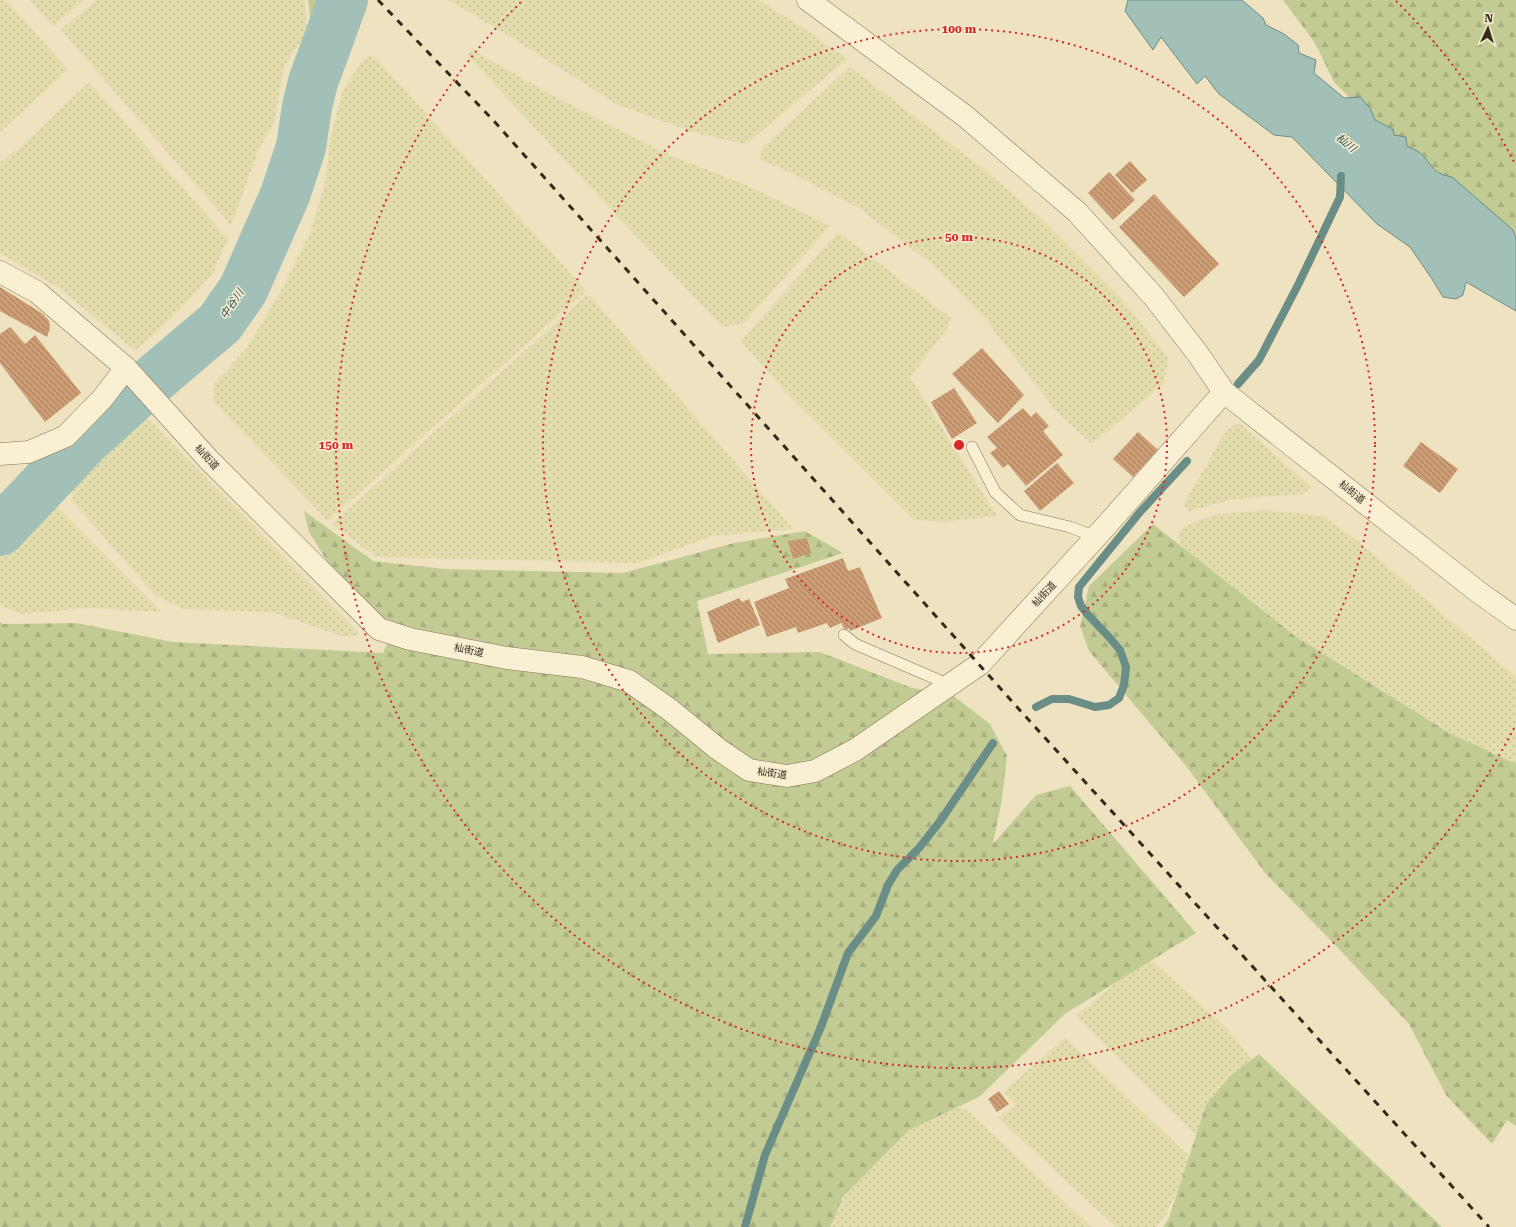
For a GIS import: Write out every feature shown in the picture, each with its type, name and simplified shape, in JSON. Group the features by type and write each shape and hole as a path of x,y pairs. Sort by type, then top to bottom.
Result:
{"street":[{"path":"808,0 965,116 1077,212 1154,298 1198,354 1224,392"},
{"name":"杣街道","path":"0,272 37,292 135,378 209,460 379,629 410,639 507,658 582,667 629,681 669,709 718,749 749,770 787,776 815,772 855,750 980,664 1096,537 1224,392 1471,587 1516,619"},
{"path":"0,454 29,452 66,436 102,399 135,378"}],"lane":[{"path":"972,447 995,492 1020,515 1070,527 1096,537"},
{"path":"844,635 862,647 950,685"}],"shaded area":[{"path":"0,0 6,0 68,70 0,132"},
{"path":"30,0 84,0 53,27"},
{"path":"96,0 305,0 307,32 284,66 275,121 259,149 231,225 61,30"},
{"path":"448,0 758,0 805,29 847,59 746,144 699,134 618,105 506,34"},
{"path":"472,50 548,93 662,152 746,185 830,226 744,323 723,327 467,55"},
{"path":"372,54 586,291 328,521 214,402 214,384 247,348 282,289 311,231 325,183 331,136 343,90 362,61"},
{"path":"850,67 987,172 1045,222 1122,299 1168,358 1164,383 1092,444 1055,410 983,316 932,264 859,208 785,170 760,160 763,147"},
{"path":"89,82 228,239 213,273 182,307 136,351 59,288 0,253 0,163 25,143"},
{"path":"838,232 951,318 946,330 910,377 997,516 943,522 914,520 792,399 741,341"},
{"path":"588,294 793,529 713,536 638,563 376,557 332,524"},
{"path":"140,411 361,635 345,637 272,612 183,609 156,596 73,502 68,474"},
{"path":"1239,423 1311,487 1303,494 1234,499 1189,511 1184,504 1226,431"},
{"path":"47,496 162,612 88,608 21,614 0,605 0,546"},
{"path":"1264,510 1323,516 1360,543 1516,677 1516,773 1381,705 1185,554 1178,536 1183,527 1214,515"},
{"path":"1147,957 1226,1027 1255,1064 1201,1140 1076,1016"},
{"path":"1065,1038 1193,1160 1165,1216 1156,1227 1116,1227 998,1118 1016,1104 1003,1092"},
{"path":"945,1105 967,1110 1091,1227 826,1227 828,1220 879,1150"}],"green space":[{"path":"308,0 323,0 311,25"},
{"path":"1283,0 1516,0 1516,250 1435,182 1334,82 1315,43"},
{"path":"304,511 373,561 445,569 623,573 734,543 805,531 843,553 697,601 708,654 820,652 912,688 951,694 990,724 1007,756 1002,799 993,844 1036,795 1070,786 1196,933 1066,1013 979,1097 909,1130 843,1197 830,1227 0,1227 0,622 3,624 76,623 173,642 383,653 394,628 332,569 309,532"},
{"path":"1153,524 1295,636 1449,733 1516,764 1516,1126 1507,1120 1492,1144 1446,1095 1409,1024 1266,874 1186,766 1089,651 1080,626 1089,586"},
{"path":"1259,1054 1442,1227 1163,1227 1169,1218 1206,1105 1230,1076"}],"water":[{"name":"杣川","path":"1128,0 1242,0 1263,18 1266,25 1284,34 1298,45 1299,53 1316,60 1314,73 1344,98 1360,97 1370,108 1375,120 1393,129 1394,135 1406,137 1407,146 1424,156 1432,168 1440,173 1452,177 1513,230 1516,239 1516,311 1466,282 1463,295 1456,299 1443,297 1410,247 1377,224 1292,137 1274,135 1219,94 1205,76 1197,84 1161,37 1153,50 1125,11"}],"building":[{"path":"1130,161 1147,180 1132,193 1115,175"},
{"path":"1109,172 1135,200 1113,220 1088,193"},
{"path":"1154,194 1219,264 1184,297 1119,227"},
{"path":"0,287 43,314 49,321 50,328 47,337 0,311"},
{"path":"10,327 25,344 35,335 81,393 45,422 0,363 0,334"},
{"path":"982,348 1024,395 998,423 952,374"},
{"path":"954,388 977,423 952,439 931,402"},
{"path":"1023,408 1031,417 1036,412 1049,426 1043,431 1063,455 1026,486 1008,464 1003,468 990,453 997,448 987,437"},
{"path":"1138,432 1158,450 1133,477 1113,459"},
{"path":"1421,442 1458,469 1440,493 1403,466"},
{"path":"1057,463 1074,483 1040,511 1024,491"},
{"path":"807,538 811,553 793,559 788,541"},
{"path":"843,558 848,571 860,567 882,618 850,631 849,628 845,630 841,623 830,628 827,623 798,633 796,627 767,637 754,602 789,588 785,579"},
{"path":"739,598 742,602 749,599 760,625 718,643 707,612"},
{"path":"999,1091 1009,1104 997,1112 988,1099"}],"waterway":[{"name":"中谷川","path":"0,531 85,441 155,378 220,323 243,290 285,195 301,147 307,107 313,82 343,0"},
{"path":"1238,384 1259,360 1299,283 1340,197 1341,176"},
{"path":"1036,707 1052,699 1069,699 1095,707 1109,705 1119,698 1124,685 1126,667 1120,650 1081,606 1078,597 1079,587 1140,512 1187,461"},
{"path":"745,1227 765,1155 821,1027 848,953 876,916 888,885 897,870 919,848 941,820 993,743"}],"railway":[{"path":"378,0 493,120 1017,707 1489,1227"}]}
